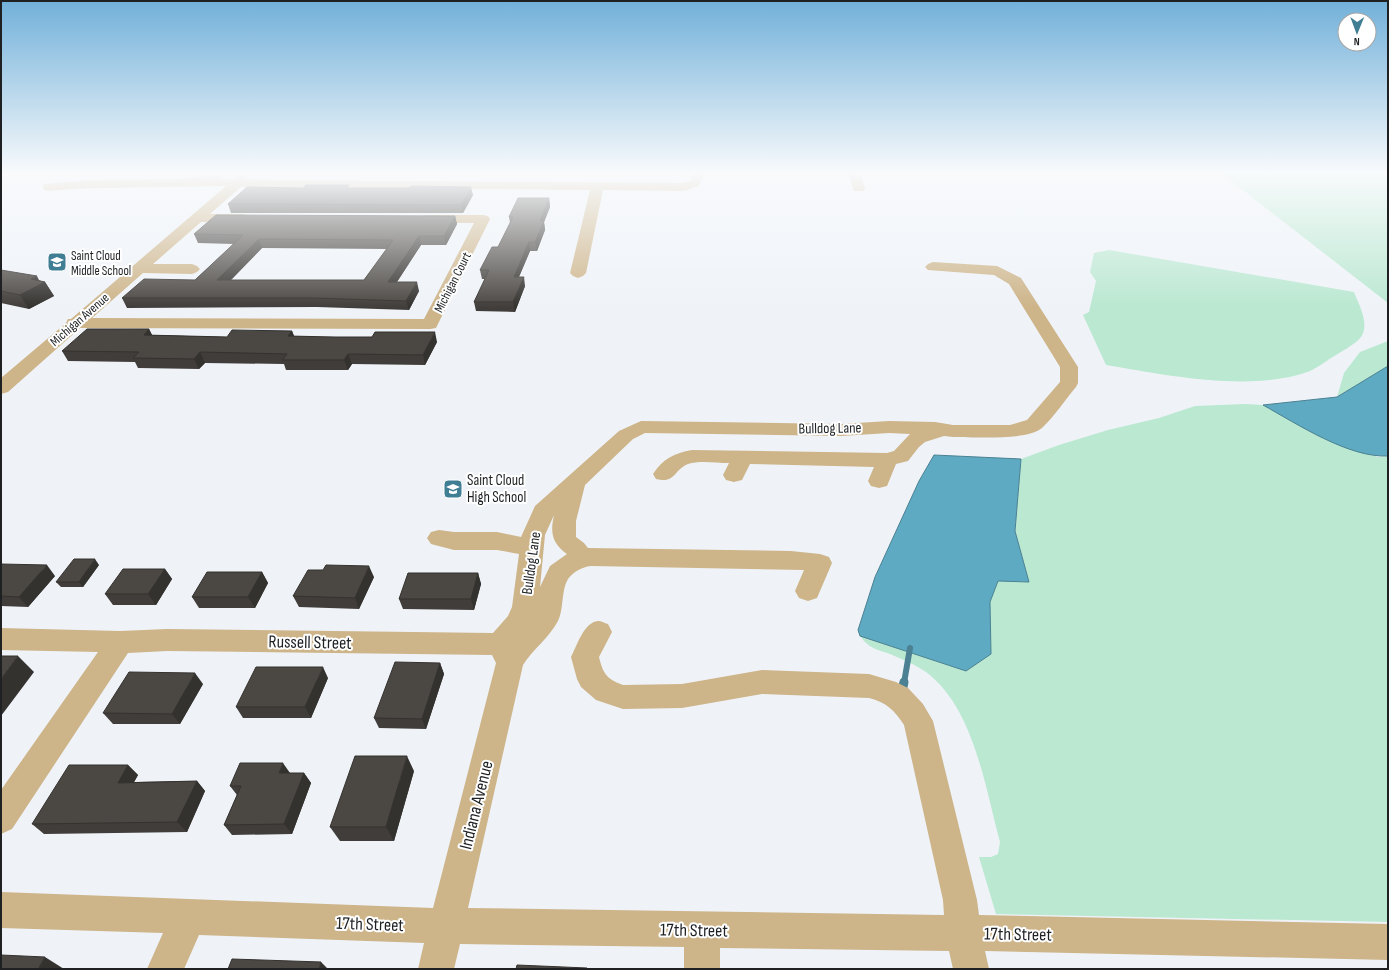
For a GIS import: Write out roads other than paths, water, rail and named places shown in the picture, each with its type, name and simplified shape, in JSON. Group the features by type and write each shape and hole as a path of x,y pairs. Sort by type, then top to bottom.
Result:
{"street":[{"name":"Michigan Avenue","path":"1,388 74,323 197,218"},
{"path":"578,273 590,218"},
{"name":"Michigan Court","path":"74,323 430,324 483,219 413,219"},
{"name":"Bulldog Lane","path":"505,654 506,635 518,623 525,607 533,535 543,512 626,435 641,427 841,430 888,427 934,428 953,431 1010,431 1025,428 1034,424 1070,383 1069,367 1015,281 997,271 933,267"},
{"path":"138,268 192,269"},
{"path":"841,430 859,431 880,438 886,442 888,447 887,460 879,481"},
{"path":"664,474 670,465 684,458 698,456 739,466 811,467 887,460 901,456 915,438 936,432 953,431"},
{"path":"576,482 567,509 563,534 569,545 575,549 587,552 591,557 660,560 791,560 820,564 808,591"},
{"path":"439,538 454,541 497,541 531,548"},
{"path":"505,654 517,651 538,630 545,619 550,606 556,578 573,561 587,552"},
{"path":"599,632 585,657 591,679 606,692 623,697 682,696 747,677 762,682 869,686 886,690 905,702 918,721 960,900 963,933 971,969"},
{"name":"Russell Street","path":"1,639 120,642 167,640 505,654"},
{"path":"1,818 120,642"},
{"name":"Indiana Avenue","path":"436,969 505,654"},
{"name":"17th Street","path":"1,910 446,926 963,933 1388,942"},
{"path":"165,969 189,917"},
{"path":"702,930 702,969"}],"water":[{"path":"1388,366 1388,456 1357,452 1340,446 1307,430 1263,405 1337,397"},
{"path":"934,455 1021,459 1015,531 1029,582 998,581 990,602 991,654 966,671 860,636 858,630 875,577 919,481"}],"waterway":[{"path":"904,683 910,648"},
{"path":"902,692 904,682"}],"place":[{"name":"Saint Cloud Middle School","path":"57,262"},
{"name":"Saint Cloud High School","path":"453,489"}]}
